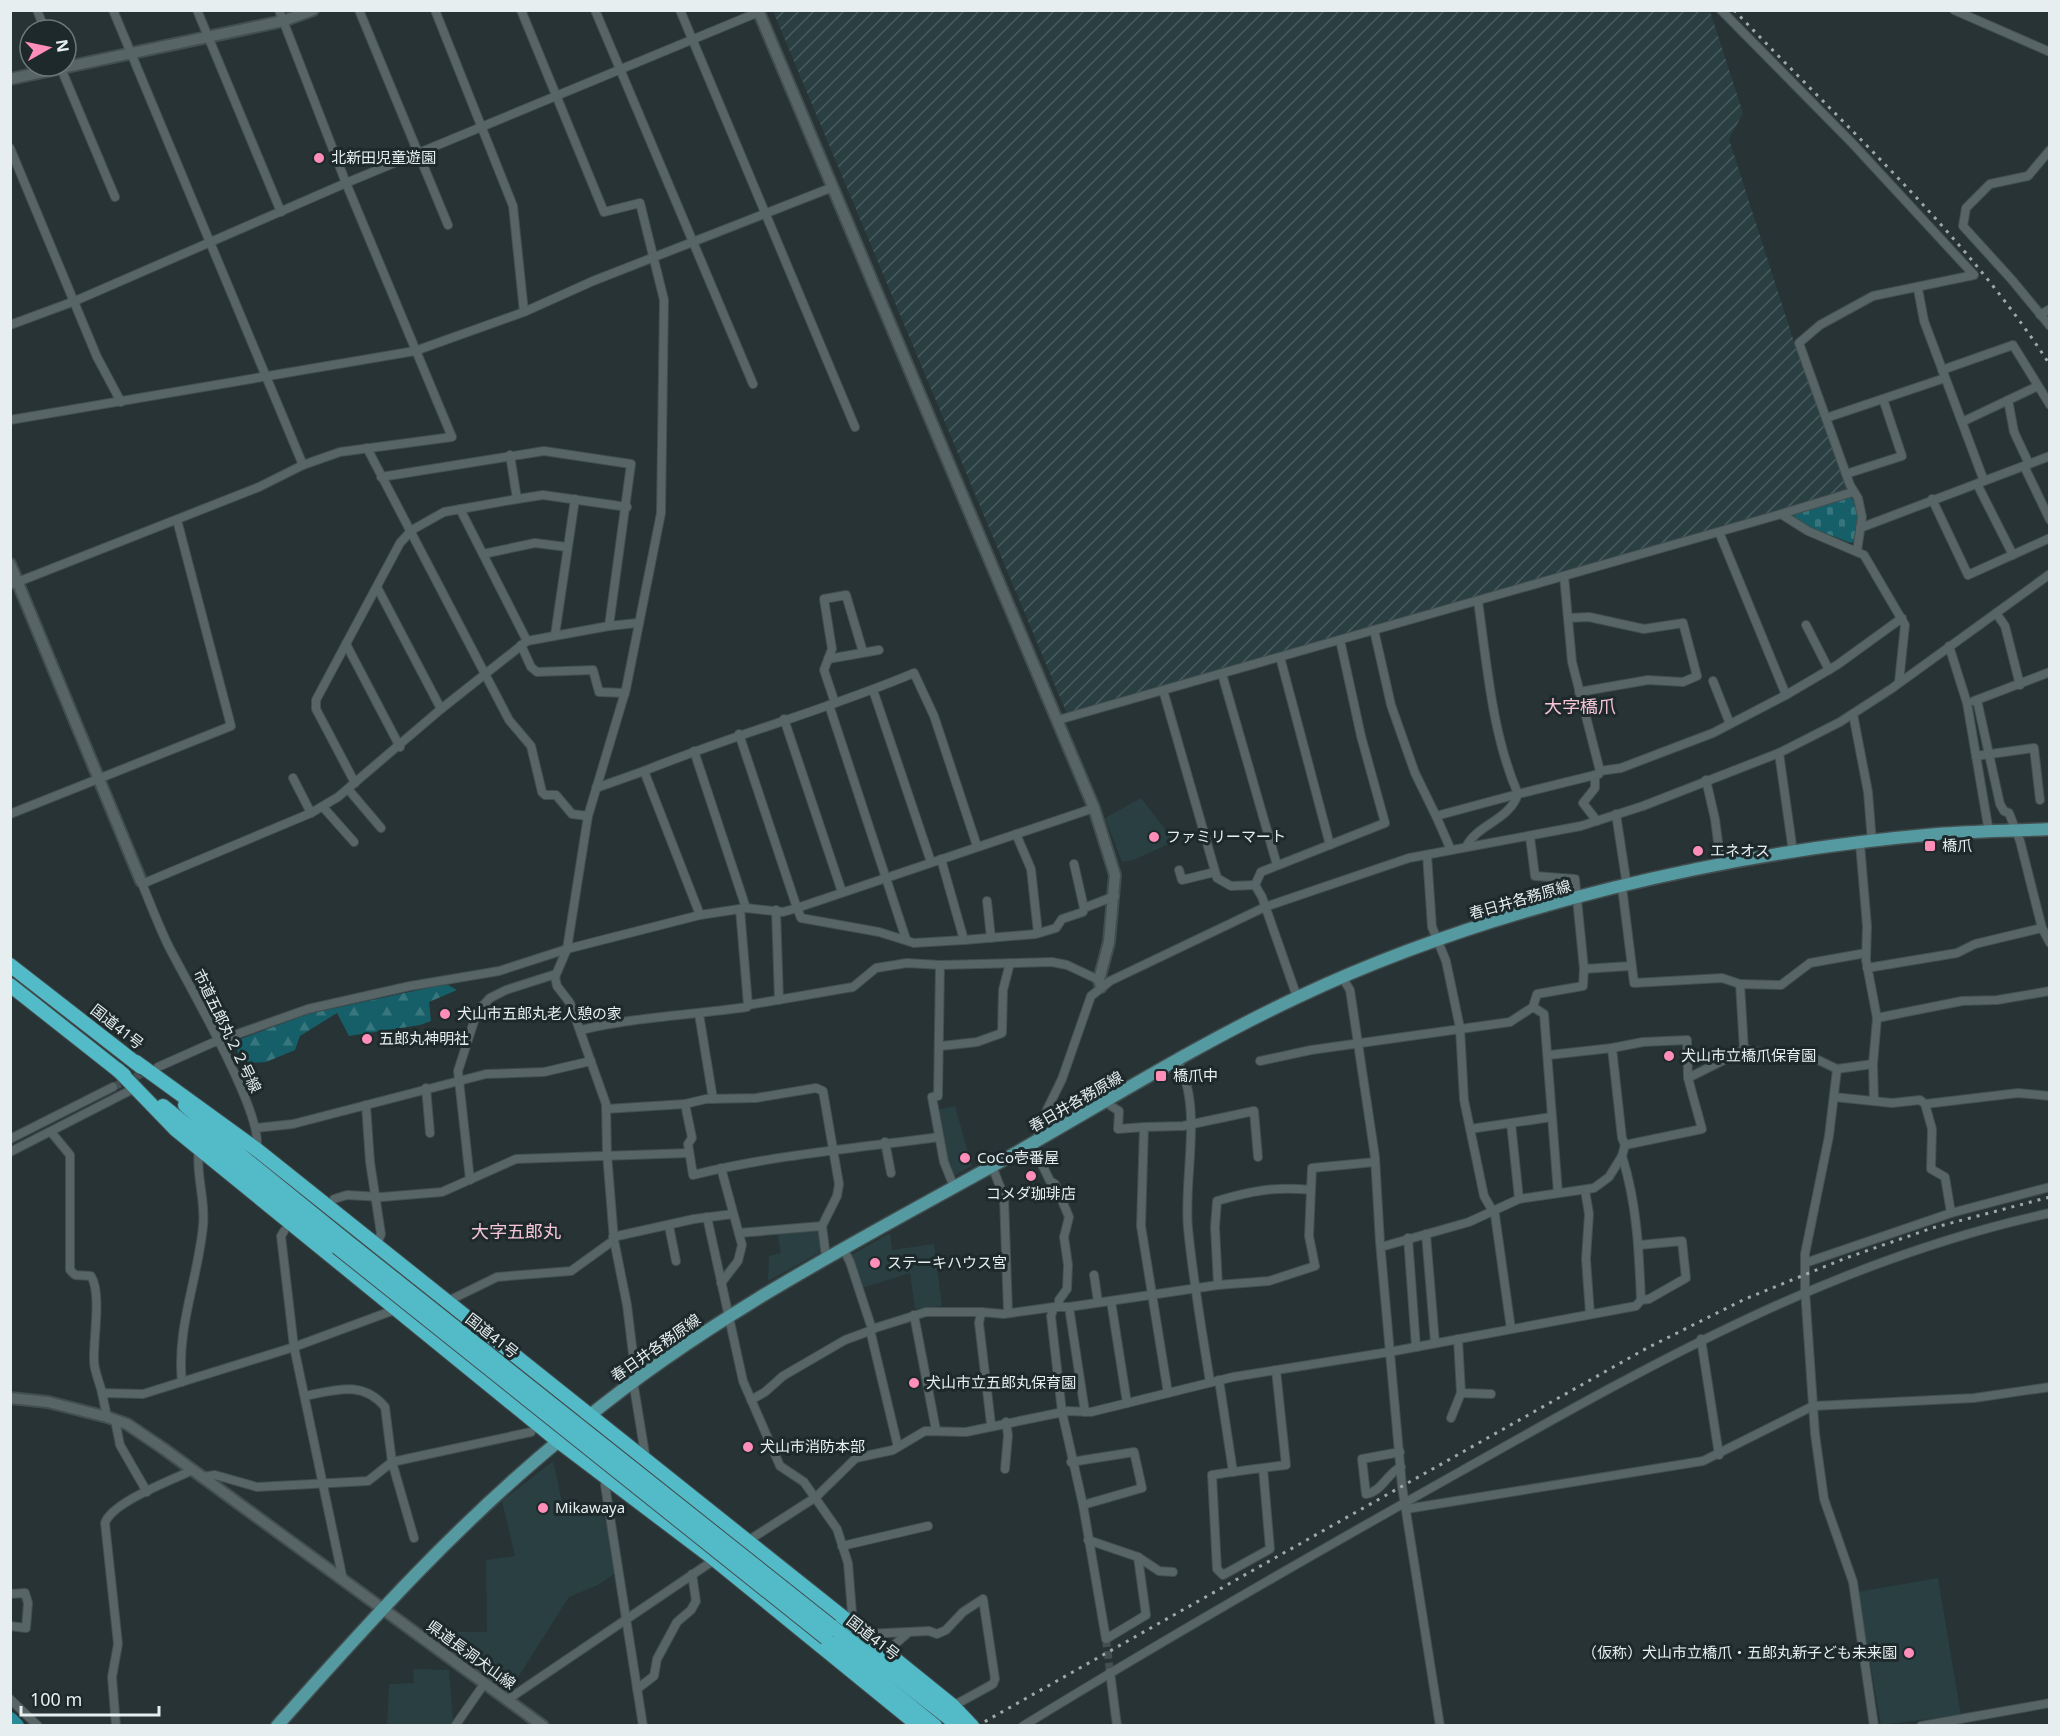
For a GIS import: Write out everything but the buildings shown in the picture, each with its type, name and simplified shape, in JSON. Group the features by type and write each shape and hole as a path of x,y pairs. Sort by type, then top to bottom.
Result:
{"highway":[{"name":"国道41号","path":"10,965 136,1062 341,1243"},
{"name":"国道41号","path":"10,985 341,1243 829,1632 935,1725"},
{"path":"136,1062 256,1149 886,1652 953,1706 972,1725"},
{"path":"118,1070 175,1129 198,1148 558,1441 714,1559 919,1725"},
{"name":"国道41号","path":"829,1632 959,1725"}],"main road":[{"name":"春日井各務原線","path":"277,1725 381,1609 452,1537 518,1474 635,1380 727,1317 826,1257 992,1167 1177,1061 1297,997 1342,977 1501,919 1625,886 1793,852 1937,834 2049,829"}],"street":[{"path":"113,10 303,465"},
{"path":"197,10 281,212"},
{"path":"78,64 208,37 281,16 313,10"},
{"path":"359,10 448,225"},
{"path":"435,10 513,206 524,312"},
{"path":"521,10 604,212 640,203 664,300 661,513 637,623 625,693 588,816 567,949 556,974 557,986 570,1003 581,1030 606,1109 607,1155 614,1238 627,1305 646,1461"},
{"path":"595,10 753,384"},
{"path":"680,10 855,427"},
{"path":"1721,10 1853,144 1974,275 1918,289 1892,291 1873,296 1820,325 1798,343 1846,474 1858,498 1862,517 1857,551"},
{"path":"1954,10 2049,52"},
{"path":"10,325 75,301 346,183 759,11 1058,720 1110,853 1115,875 1115,896 1109,942 1100,984 1091,996 1062,1079 1039,1126 1035,1142 1050,1181 1055,1184 1069,1217 1064,1237 1068,1265 1067,1289 1051,1316 1062,1412 1071,1462 1083,1505 1106,1639 1146,1615 1138,1557"},
{"path":"14,583 177,520 259,487 303,465 340,452 452,436 346,183 281,16"},
{"path":"65,78 115,197"},
{"path":"10,148 97,357 121,402"},
{"path":"2049,150 2028,176 1990,184 1965,208 1963,226 2012,280 2049,326"},
{"path":"10,420 415,351 524,312 654,257 833,187"},
{"path":"1918,289 1924,321 1962,422 1981,482 2013,555"},
{"path":"2040,315 2049,309"},
{"path":"1826,418 1883,399 2013,345 2049,405"},
{"path":"1962,422 2038,386"},
{"path":"1846,474 1902,456 1883,399"},
{"path":"2008,400 2014,432 2049,520"},
{"path":"367,448 412,530 509,720 531,746 542,792 545,795 556,795 572,814 588,816"},
{"path":"381,477 544,451 631,465 609,626"},
{"path":"510,455 517,499"},
{"path":"1860,528 2049,456"},
{"path":"1058,720 1853,492"},
{"path":"381,828 351,786 316,709 318,694 400,543 412,530 432,517 460,508 543,495 627,507"},
{"path":"555,635 575,499"},
{"path":"1932,499 1968,575 2049,538"},
{"path":"460,508 524,643 531,667 537,672 593,670 599,692 625,693"},
{"path":"1781,514 1808,531 1863,555 1902,618 1905,637 1899,682"},
{"path":"10,814 231,726 177,520"},
{"path":"1719,532 1786,695"},
{"path":"483,554 535,543 567,547"},
{"path":"10,564 14,583 142,883 323,807 400,747 441,709 524,643 555,635 637,623"},
{"path":"1100,984 1265,907 1393,863 1451,850 1530,837 1597,821 1779,753 1853,714 2049,574"},
{"path":"1563,576 1572,662 1597,773 1595,788 1583,804 1597,821"},
{"path":"377,587 441,709"},
{"path":"863,652 846,595 824,599 832,649 824,670 832,704 906,939"},
{"path":"1478,601 1493,704 1508,770 1518,794"},
{"path":"1996,613 2005,626 2020,685"},
{"path":"1568,618 1589,617 1644,629 1683,623 1697,676 1683,682 1648,680 1580,692"},
{"path":"1436,816 1621,768 1713,733 1829,670 1902,618"},
{"path":"1806,625 1829,670"},
{"path":"1374,630 1391,705 1415,773 1451,850"},
{"path":"1297,997 1255,885 1261,872 1385,823 1360,736 1340,640"},
{"path":"346,645 400,747"},
{"path":"1949,646 1966,703 1989,832"},
{"path":"828,659 879,650"},
{"path":"1280,657 1330,845"},
{"path":"1966,703 2020,685 2049,672"},
{"path":"596,788 740,734 873,690 914,673 937,724 977,846"},
{"path":"1222,674 1277,865"},
{"path":"1713,681 1730,724"},
{"path":"873,690 931,862"},
{"path":"1163,690 1217,878 1231,886 1255,885"},
{"path":"1977,700 2000,804 2004,811 2009,813 2016,831 2042,928 2049,943"},
{"path":"1853,714 1868,792 1866,954 1877,1018 1873,1064 1874,1101"},
{"path":"784,719 842,892"},
{"path":"740,734 801,918 924,944 1038,933 1056,928 1062,919 1083,912 1084,908 1115,896"},
{"path":"1976,756 2034,748 2040,800"},
{"path":"694,751 743,909 748,1005"},
{"path":"1779,753 1793,852"},
{"path":"644,771 700,915"},
{"path":"293,778 311,813"},
{"path":"1706,780 1715,819 1721,865"},
{"path":"1466,848 1472,837 1504,815 1518,794"},
{"path":"323,807 354,842"},
{"path":"158,1067 218,1041 308,1010 410,986 499,970 567,949 700,915 743,909 783,912 1094,808"},
{"path":"1616,814 1625,886 1630,966 1634,983 1722,978 1740,984 1781,985 1810,963 1866,954"},
{"path":"1016,834 1030,869 1038,933"},
{"path":"1260,1060 1510,1022 1533,1007 1537,994 1583,986 1584,969 1575,879 1535,876 1530,837"},
{"path":"1427,855 1432,927 1446,961 1460,1028 1464,1100 1484,1196 1492,1210 1511,1329"},
{"path":"942,859 964,940"},
{"path":"1074,864 1084,908"},
{"path":"1179,870 1182,880 1215,872"},
{"name":"市道五郎丸２２号線","path":"142,883 161,928 241,1087 256,1128 259,1141 256,1149"},
{"path":"987,900 991,938"},
{"path":"776,910 779,1000"},
{"path":"1867,968 1957,953 1976,944 2042,928"},
{"path":"581,1030 629,1020 747,1007 853,987 876,968 907,963 940,965 1061,963 1100,984"},
{"path":"941,1046 977,1042 1002,1033 1003,990 1010,963"},
{"path":"940,965 941,1046 938,1096 932,1097 944,1162 954,1187"},
{"path":"1584,969 1630,966"},
{"path":"470,1180 458,1071 477,1012 483,1005 506,990 556,974"},
{"path":"1342,977 1350,990 1375,1162 1389,1352 1405,1506 1440,1725"},
{"path":"1740,984 1744,1050"},
{"path":"1877,1018 1962,1001 1997,1000 2049,991"},
{"path":"1533,1007 1544,1014 1558,1193"},
{"path":"699,1014 713,1099"},
{"path":"1549,1055 1612,1048 1643,1041 1687,1040 1688,1078 1702,1129 1625,1145"},
{"path":"1381,1247 1469,1222 1519,1199 1585,1190 1604,1182 1622,1156 1625,1145 1622,1138 1612,1048"},
{"path":"1688,1078 1744,1050 1814,1058 1837,1068 1873,1064"},
{"path":"256,1128 293,1124 486,1074 544,1072 591,1061"},
{"path":"1177,1061 1188,1089 1190,1124 1188,1226 1210,1382"},
{"path":"1837,1068 1805,1263 1805,1290 1813,1406 1824,1499 1853,1582 1874,1725"},
{"path":"10,1138 113,1087"},
{"path":"10,1152 135,1088"},
{"path":"426,1088 430,1133"},
{"path":"606,1109 685,1104 713,1099 756,1098 816,1088 823,1090 838,1191 826,1223 822,1226 739,1233"},
{"path":"1925,1104 2019,1093 2049,1096"},
{"path":"1834,1097 1892,1103 1920,1100 1925,1104 1932,1129 1930,1169 1945,1178 1951,1213"},
{"path":"1105,1102 1119,1111 1118,1129 1190,1124 1254,1111 1258,1157"},
{"path":"685,1104 692,1138 688,1144 693,1175 721,1168 833,1150 939,1137"},
{"path":"366,1106 381,1234 376,1246"},
{"path":"1470,1129 1552,1117"},
{"path":"1511,1124 1519,1199"},
{"path":"1144,1127 1141,1226 1168,1393"},
{"path":"51,1132 70,1155 70,1270 75,1275 91,1276 93,1279 94,1364 120,1445 147,1492"},
{"path":"885,1142 891,1173"},
{"path":"182,1382 180,1344 203,1228 198,1148"},
{"path":"334,1199 347,1195 433,1193 470,1180 516,1159 689,1152"},
{"path":"507,1700 714,1559 816,1497 856,1458 898,1447 924,1431 966,1432 991,1424 1062,1412 1085,1412 1219,1380 1389,1352 1636,1306 1641,1300 1639,1245 1636,1215 1622,1156"},
{"path":"751,1400 765,1392 783,1376 845,1340 914,1315 941,1311 1008,1312 1056,1306 1069,1307 1218,1285 1269,1281 1315,1266 1310,1236 1312,1168 1375,1162"},
{"path":"992,1167 1004,1197 1008,1312"},
{"path":"721,1168 739,1233 741,1254 721,1283"},
{"path":"1805,1263 1951,1213 2049,1187"},
{"path":"1218,1285 1215,1227 1217,1201 1260,1189 1311,1190"},
{"path":"1585,1190 1589,1214 1586,1259 1590,1314"},
{"path":"1023,1725 1110,1672 1701,1339 1805,1290 1914,1250 2008,1221 2049,1213"},
{"path":"445,1302 496,1277 571,1271 614,1238 707,1217 733,1214"},
{"path":"707,1217 727,1317 743,1381 780,1466 800,1478 837,1529 848,1563 858,1630 929,1631 938,1634 946,1630 963,1612 983,1599 995,1679 993,1684 953,1706"},
{"path":"669,1226 676,1261"},
{"path":"822,1226 826,1257"},
{"path":"285,1231 281,1236 283,1271 294,1347 324,1483 342,1580"},
{"path":"1426,1234 1435,1343"},
{"path":"1408,1238 1416,1347"},
{"path":"1639,1245 1682,1241 1686,1278 1649,1299 1641,1300"},
{"path":"843,1248 850,1262 872,1330 898,1447"},
{"path":"1094,1275 1098,1302"},
{"path":"1111,1301 1127,1403"},
{"path":"1069,1307 1085,1412"},
{"path":"102,1393 143,1394 294,1347 398,1309"},
{"path":"981,1312 979,1323 991,1424"},
{"path":"914,1315 936,1430"},
{"path":"1451,1418 1461,1393 1458,1339"},
{"path":"1701,1339 1719,1455"},
{"path":"1263,1468 1270,1549 1223,1575 1217,1569 1212,1475 1233,1472 1263,1468 1286,1465 1276,1370"},
{"path":"1219,1380 1233,1472"},
{"path":"305,1396 352,1387 380,1401 385,1407 392,1462 414,1538"},
{"path":"1405,1506 1703,1461 1813,1406 1974,1398 2049,1387"},
{"path":"1461,1393 1491,1394"},
{"name":"県道長洞犬山線","path":"10,1398 48,1402 127,1424 543,1725"},
{"path":"1005,1469 1008,1435 1006,1422"},
{"path":"202,1477 215,1475 257,1487 368,1481 392,1462 531,1432"},
{"path":"1071,1462 1134,1452 1142,1488 1083,1505"},
{"path":"1400,1452 1362,1459 1366,1494 1385,1485 1397,1468 1401,1467"},
{"path":"116,1725 112,1677 118,1644 105,1523 107,1516 147,1492 193,1470"},
{"path":"609,1478 605,1485 643,1725"},
{"path":"842,1546 928,1526"},
{"path":"1088,1540 1138,1557 1159,1571 1173,1572"},
{"path":"637,1689 654,1676 657,1659 676,1622 691,1610 696,1602 692,1574"},
{"path":"10,1594 25,1593 28,1603 26,1628 10,1626"},
{"path":"886,1652 911,1631"},
{"path":"1110,1672 1117,1725"},
{"path":"457,1724 484,1684"},
{"path":"10,1699 38,1725"},
{"path":"1921,1725 2049,1703"}],"shaded area":[{"path":"773,11 1710,11 1743,113 1729,139 1794,342 1848,491 1067,714"},
{"path":"1141,798 1165,829 1180,839 1133,860 1122,862 1105,818"},
{"path":"955,1106 972,1166 952,1177 946,1162 937,1110"},
{"path":"819,1230 822,1245 819,1253 768,1281 769,1256 781,1253 777,1232"},
{"path":"890,1233 892,1250 934,1244 942,1306 915,1309 910,1273 862,1288 851,1255"},
{"name":"Mikawaya","path":"553,1461 565,1515 601,1506 609,1536 614,1574 598,1585 569,1597 510,1690 437,1632 487,1632 486,1560 515,1556 502,1501"},
{"name":"（仮称）犬山市立橋爪・五郎丸新子ども未来園","path":"1938,1578 1961,1715 1881,1725 1858,1592"},
{"path":"413,1669 449,1670 453,1720 450,1725 387,1725 389,1684 414,1683"}],"green space":[{"path":"1849,495 1858,511 1854,541 1851,543 1809,527 1794,516 1793,513"},
{"path":"446,984 457,990 429,1002 431,1021 420,1025 349,1036 337,1013 300,1036 295,1050 266,1062 249,1063 238,1052 235,1041 308,1014"}],"waterway":[{"path":"10,1720 16,1726"}],"tunnel":[{"path":"113,1087 148,1071"},
{"path":"1106,1639 1110,1672"}],"railway":[{"path":"1734,10 1941,225 2016,316 2050,365"},
{"path":"977,1726 1647,1348 1745,1299 1846,1258 1932,1228 2050,1197"}],"place":[{"name":"北新田児童遊園","path":"319,158"},
{"name":"ファミリーマート","path":"1154,837"},
{"name":"橋爪","path":"1930,846"},
{"name":"エネオス","path":"1698,851"},
{"name":"犬山市五郎丸老人憩の家","path":"445,1014"},
{"name":"五郎丸神明社","path":"367,1039"},
{"name":"犬山市立橋爪保育園","path":"1669,1056"},
{"name":"橋爪中","path":"1161,1076"},
{"name":"CoCo壱番屋","path":"965,1158"},
{"name":"コメダ珈琲店","path":"1031,1176"},
{"name":"ステーキハウス宮","path":"875,1263"},
{"name":"犬山市立五郎丸保育園","path":"914,1383"},
{"name":"犬山市消防本部","path":"748,1447"},
{"name":"Mikawaya","path":"543,1508"},
{"name":"（仮称）犬山市立橋爪・五郎丸新子ども未来園","path":"1909,1653"}],"district":[{"name":"大字橋爪","path":"1580,707"},
{"name":"大字五郎丸","path":"516,1232"}]}
